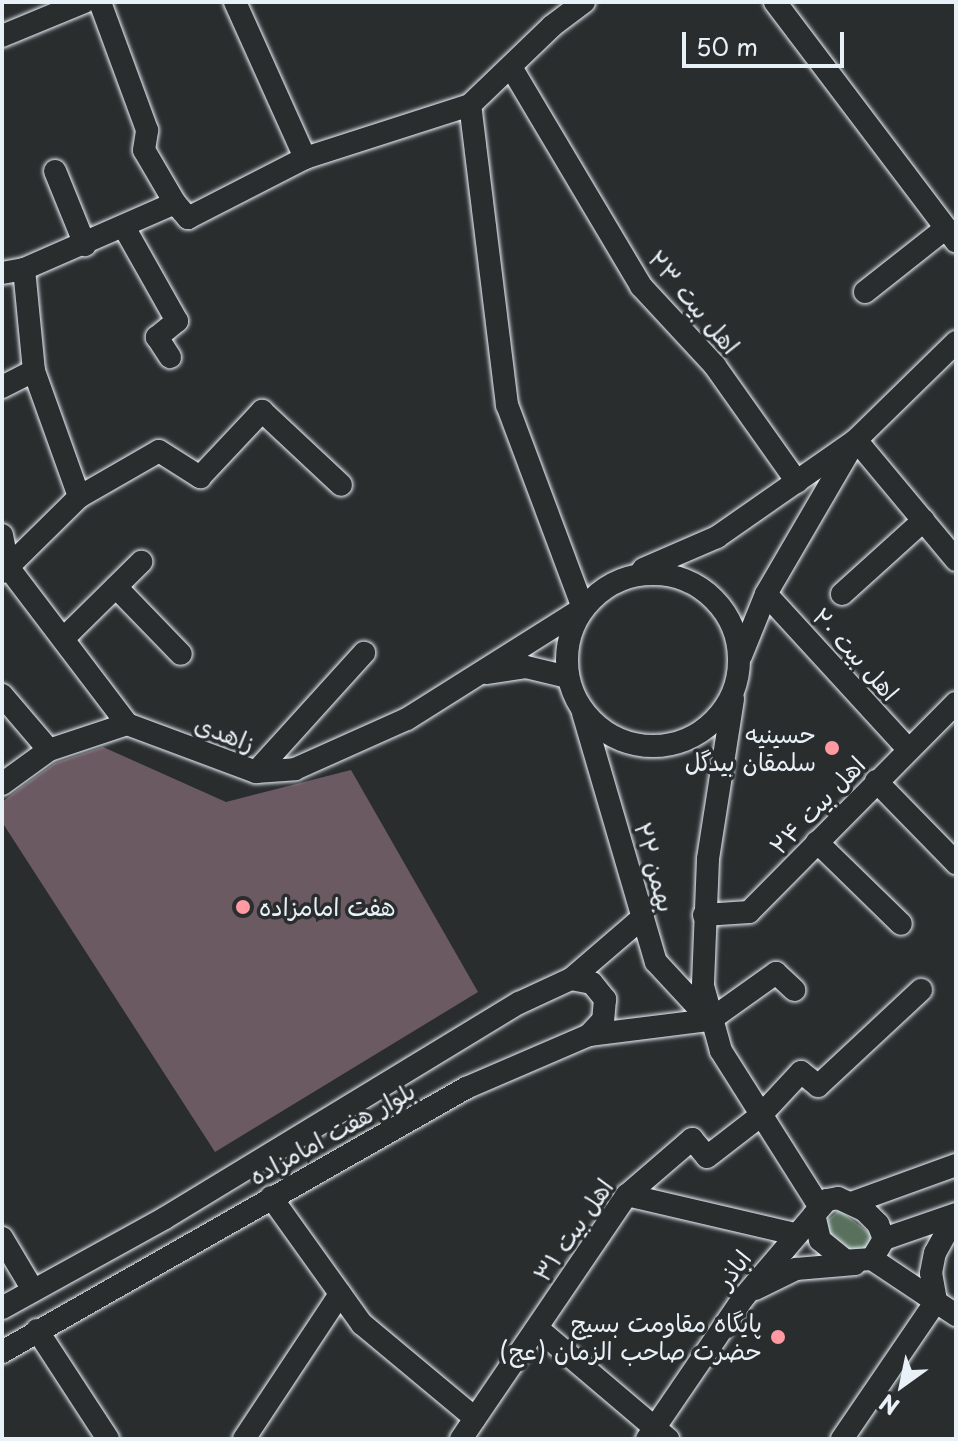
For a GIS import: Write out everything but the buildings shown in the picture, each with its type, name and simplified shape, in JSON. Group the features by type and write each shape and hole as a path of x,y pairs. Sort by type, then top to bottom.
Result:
{"street":[{"path":"2,36 84,2"},
{"path":"100,2 147,130 144,150 175,203 188,218 305,158 470,105 552,26 584,2"},
{"path":"235,2 305,158"},
{"path":"775,2 951,234 865,292"},
{"name":"اهل بیت ۲۳","path":"511,67 641,286 715,366 797,482"},
{"path":"470,105 507,405 583,608"},
{"path":"55,171 85,245"},
{"path":"79,497 34,371 13,271 85,245 175,203"},
{"path":"124,227 177,321 157,337 170,357"},
{"path":"856,440 766,594 741,656 734,694 713,724 669,744 645,746 610,735 583,711 568,677 568,641 583,608 604,587 717,537 797,482 856,440 956,342"},
{"path":"2,387 34,371"},
{"path":"5,570 79,497 159,451 200,477 262,411 341,485"},
{"path":"856,440 956,560"},
{"path":"842,594 924,520"},
{"path":"2,535 5,570 63,639 127,724 49,750 2,784"},
{"path":"63,639 141,562"},
{"path":"630,575 669,574 705,589 731,618 741,656"},
{"path":"116,587 181,654"},
{"name":"اهل بیت ۲۰","path":"766,594 908,749"},
{"name":"زاهدی","path":"127,724 256,772 295,769 345,751 407,719 583,608"},
{"path":"256,772 364,653"},
{"name":"زاهدی","path":"473,675 526,667 568,677"},
{"name":"۲۲ بهمن","path":"734,694 704,915 703,986 721,1051 817,1210"},
{"path":"2,695 49,750"},
{"name":"اهل بیت ۲۴","path":"704,915 749,912 956,703"},
{"name":"۲۲ بهمن","path":"583,711 656,962 710,1020"},
{"path":"876,781 956,863"},
{"path":"817,842 901,924"},
{"name":"بلوار هفت امامزاده","path":"2,1308 165,1218 519,1003 571,979 643,917"},
{"path":"710,1020 776,973 794,990"},
{"path":"571,979 592,983 605,999 603,1020 589,1035"},
{"path":"760,1116 801,1072 818,1086 921,990"},
{"name":"بلوار هفت امامزاده","path":"2,1352 466,1088 589,1035 710,1020"},
{"name":"اهل بیت ۳۱","path":"461,1439 627,1195 692,1139 707,1157 760,1116"},
{"path":"851,1203 956,1165"},
{"path":"627,1195 794,1234"},
{"path":"271,1197 362,1324 475,1418"},
{"path":"884,1239 878,1224 851,1203 838,1198 817,1210 820,1240 846,1261 866,1262 956,1315"},
{"name":"اباذر","path":"657,1435 744,1297 817,1210"},
{"path":"744,1297 796,1269 866,1262 884,1239 956,1214"},
{"path":"842,1439 936,1301 931,1273 935,1253 956,1214"},
{"path":"2,1238 33,1290"},
{"path":"244,1439 340,1294"},
{"path":"537,1328 657,1435"},
{"path":"37,1330 108,1439"}],"green space":[{"path":"839,1210 871,1234 868,1251 848,1251 830,1239 822,1225"}],"place":[{"name":"حسینیه سلمقان بیدگل","path":"832,748"},
{"name":"هفت امامزاده","path":"243,907"},
{"name":"پایگاه مقاومت بسیج حضرت صاحب الزمان (عج)","path":"778,1337"}]}
